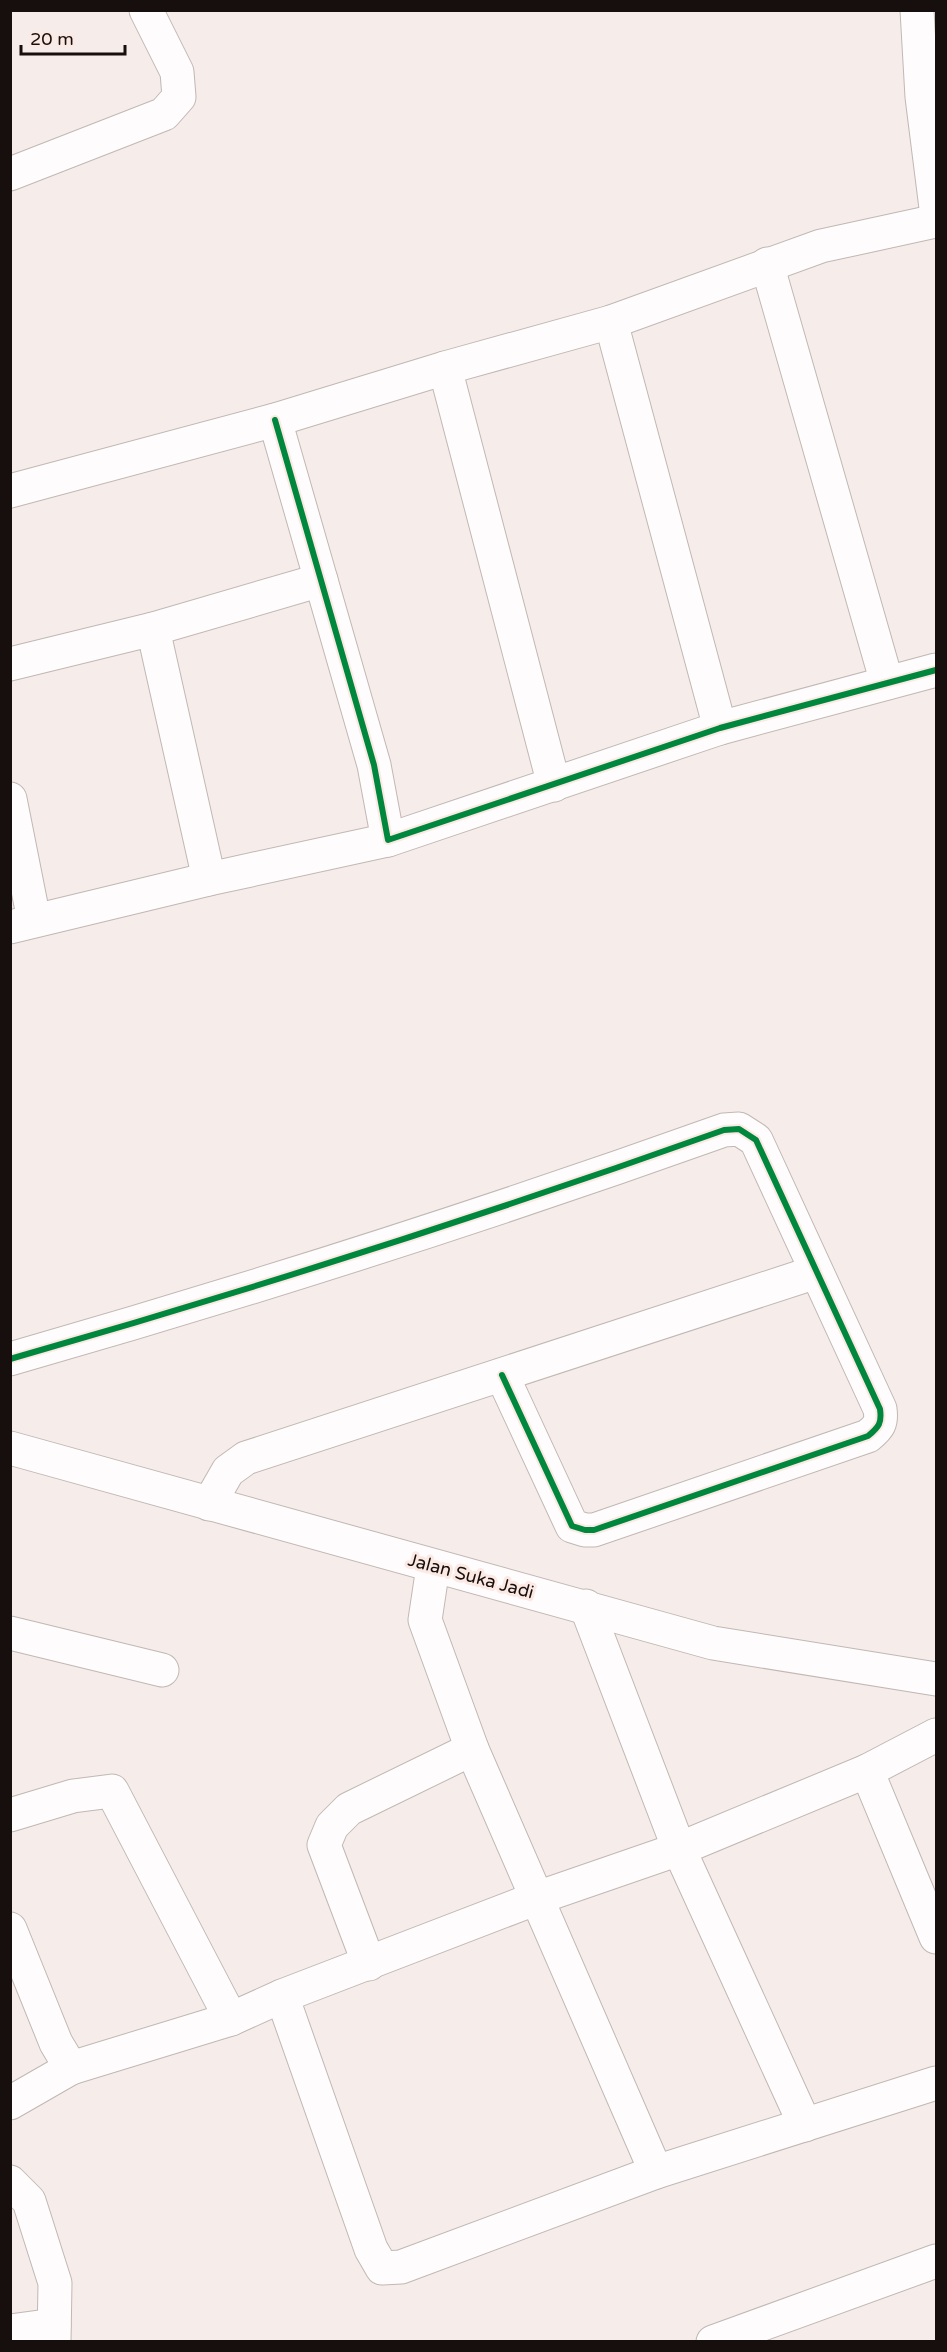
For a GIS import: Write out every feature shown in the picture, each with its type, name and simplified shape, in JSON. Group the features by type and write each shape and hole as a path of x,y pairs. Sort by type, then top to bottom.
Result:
{"street":[{"path":"10,174 164,114 179,97 177,72 146,10"},
{"path":"917,10 922,97 936,208"},
{"path":"10,491 275,420 445,368 611,321 822,246 936,221"},
{"path":"767,264 887,683"},
{"path":"611,321 720,728"},
{"path":"445,368 554,786"},
{"path":"275,420 374,765 388,840"},
{"path":"10,664 153,629 321,580"},
{"path":"153,629 209,879"},
{"path":"10,799 22,924 209,879 388,840 554,786 720,728 936,670"},
{"path":"10,1359 218,1300 579,1182 724,1130 740,1129 756,1140 880,1409 882,1419 878,1428 868,1436 594,1530 585,1530 572,1526 502,1375"},
{"path":"209,1504 228,1471 246,1458 816,1272"},
{"name":"Jalan Suka Jadi","path":"10,1448 433,1567 586,1606 712,1643 936,1679"},
{"path":"433,1567 425,1620 472,1749 656,2172"},
{"path":"586,1606 679,1849 805,2125"},
{"path":"10,1633 162,1670"},
{"path":"10,2103 71,2068 231,2019 282,1996 537,1898 679,1849 867,1771 936,1735"},
{"path":"369,1964 324,1845 332,1826 349,1809 472,1749"},
{"path":"867,1771 935,1928"},
{"path":"10,1815 73,1796 112,1791 231,2019"},
{"path":"10,1929 57,2043 71,2068"},
{"path":"282,1996 371,2249 382,2268 401,2267 656,2172 936,2083"},
{"path":"10,2182 29,2201 56,2283 54,2333 10,2331"},
{"path":"715,2341 936,2261"}],"cycle path":[{"path":"275,420 374,765 388,840 720,728 936,670"},
{"path":"10,1359 280,1278 547,1192 724,1130 739,1129 756,1140 880,1409 881,1418 877,1427 868,1436 594,1530 585,1530 572,1526 502,1375"}]}
